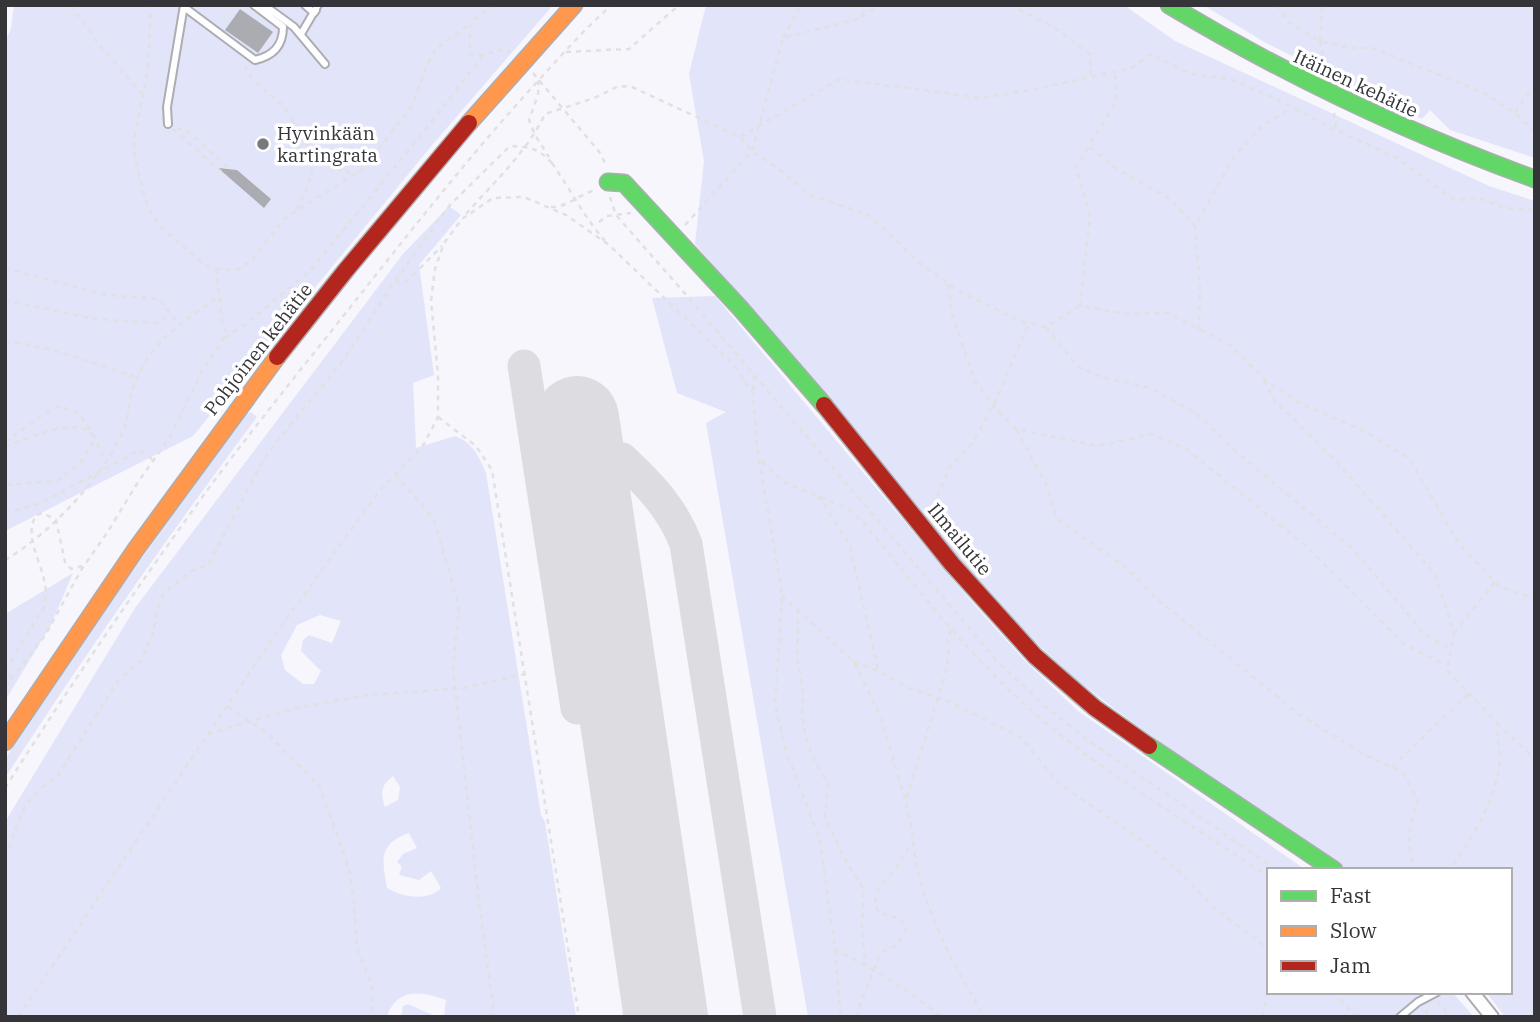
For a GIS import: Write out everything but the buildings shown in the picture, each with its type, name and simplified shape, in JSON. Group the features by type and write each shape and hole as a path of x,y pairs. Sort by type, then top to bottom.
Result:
{"main road":[{"name":"Pohjoinen kehätie","path":"5,742 127,561 235,412 357,258 523,61 574,5"},
{"name":"Itäinen kehätie","path":"1169,5 1240,48 1332,97 1427,139 1535,179"},
{"name":"Ilmailutie","path":"609,187 624,183 740,308 1027,647 1095,708 1331,868"}],"street":[{"path":"1474,994 1492,1017"}],"lane":[{"path":"168,124 167,107 184,6 255,60 271,56 283,39 283,27 254,5"},
{"path":"264,5 301,34 325,64"},
{"path":"305,5 314,13"},
{"path":"301,34 319,5"},
{"path":"1400,1017 1418,1002 1434,994"}],"path":[{"path":"71,5 97,42 144,96"},
{"path":"151,5 144,96 134,141 135,159 150,214 158,225 204,264 216,269 237,270 252,260 284,219 364,169 412,106 425,69 436,49 494,5"},
{"path":"5,788 74,681 216,480 418,222 539,80 612,5"},
{"path":"565,52 629,49 679,5"},
{"path":"673,237 752,151 783,38 801,5"},
{"path":"858,19 869,5"},
{"path":"783,38 858,19 879,5"},
{"path":"1010,5 1054,27 1090,54 1091,76"},
{"path":"1278,5 1289,23 1320,41 1349,48 1373,48 1486,94 1515,113 1535,131"},
{"path":"1322,5 1320,41 1332,97"},
{"path":"470,23 470,54 477,56 506,49 523,61 564,108 601,154 616,215 999,663 1045,706 1089,741 1274,868"},
{"path":"244,52 245,70 283,107 323,162 356,173"},
{"path":"223,339 247,323 309,272 485,52"},
{"path":"740,137 840,79 982,98 1132,68 1151,54 1191,74 1231,79 1292,107 1397,158 1455,200 1481,199 1505,208 1535,210"},
{"path":"1080,306 1090,215 1076,167 1116,102 1115,72"},
{"path":"539,80 538,95 529,120 535,135 587,221 733,364 753,394"},
{"path":"394,282 407,281 444,243 526,147 545,114 594,99 619,86 632,87 740,137 752,151 783,172 808,194 869,215 920,263 948,284 1020,321 1046,327 1077,366 1101,377 1150,388 1194,412 1239,454 1354,550 1424,634 1450,649"},
{"path":"1515,113 1528,94 1535,92"},
{"path":"1199,330 1200,288 1195,226 1235,155 1261,127 1292,107"},
{"path":"168,124 189,132 231,170"},
{"path":"168,124 226,176"},
{"path":"183,140 189,132"},
{"path":"198,152 203,146"},
{"path":"5,858 23,809 43,786 57,777 119,679 141,661 154,630 156,612 164,593 190,572 208,565 266,455 341,363 394,282 449,206 510,146 540,151 552,163"},
{"path":"1090,147 1117,169 1172,200 1195,226"},
{"path":"295,212 309,187 314,151"},
{"path":"548,208 562,207 594,190 609,187"},
{"path":"462,219 493,198 524,197 566,215 609,245"},
{"path":"599,222 607,216 647,208"},
{"path":"18,1017 272,639 377,494 424,444 438,417 438,374 431,300 435,269 444,243"},
{"path":"5,268 106,295 159,299 179,325"},
{"path":"5,688 46,634 84,566 170,437 201,373 226,334 218,297 216,269"},
{"path":"948,284 952,315 975,381 993,406 1016,429 1047,486 1056,518 1128,569 1167,607 1300,715 1365,755 1402,772 1418,800 1408,830 1414,868"},
{"path":"5,560 32,541 78,499 116,446 126,424 132,392 148,358 161,341 179,325 218,297"},
{"path":"5,300 94,319 160,323 170,313"},
{"path":"1046,327 1080,306 1128,314 1168,313 1230,345 1263,378 1299,403 1362,430 1410,459 1458,543 1500,587 1527,596 1535,593"},
{"path":"921,525 927,520 950,467 973,442 993,406 1029,323"},
{"path":"5,341 19,342 88,361 138,378"},
{"path":"754,374 753,394 760,459 782,595 775,705 786,751 820,840 841,1017"},
{"path":"1263,378 1275,401 1335,460 1435,574 1454,633"},
{"path":"5,444 44,414 60,406 79,414 97,440 105,461"},
{"path":"438,417 476,446 492,470 579,1017"},
{"path":"5,444 68,428 83,428 91,432 94,439 88,454 57,481 5,485"},
{"path":"1016,429 1098,446 1152,434 1186,449 1305,545 1404,644 1446,665"},
{"path":"5,513 41,503 140,450 153,461"},
{"path":"760,459 772,474 783,482 847,508 864,523 951,629 995,677 1046,723 1098,763 1267,877"},
{"path":"395,474 434,520 459,606 453,670 493,1017"},
{"path":"818,496 849,543 878,671"},
{"path":"11,680 6,668 44,607 47,597 45,578 32,541 32,524 36,515 43,513 55,520 65,562 71,569 84,566"},
{"path":"1495,582 1454,633 1447,670 1535,759"},
{"path":"782,595 855,662 1022,738 1058,783 1136,836 1180,872 1214,908 1267,948"},
{"path":"797,609 797,657 803,691 806,739 828,784 825,817 843,856 864,890 862,924 865,966"},
{"path":"951,629 947,640 949,649 946,671 906,800 906,813 912,833 911,843 934,921 961,978 985,1017"},
{"path":"855,662 881,718 906,800"},
{"path":"208,734 299,707 369,695 455,689 525,674"},
{"path":"1392,767 1469,693"},
{"path":"227,706 267,733 318,786 349,868 356,948 372,985 373,1017"},
{"path":"1451,868 1464,850 1493,793 1499,765 1497,723"},
{"path":"858,1017 874,970 884,951 897,944 906,929 901,919 878,912 874,903 876,893 902,860 911,843"},
{"path":"835,949 874,970 925,1003 941,1017"},
{"path":"1263,1017 1267,994"},
{"path":"1336,994 1357,1017"},
{"path":"1434,994 1451,1017"}],"shaded area":[{"path":"14,5 553,5 433,144 193,436 5,531 5,43 11,28"},
{"path":"706,5 1124,5 1175,41 1489,186 1535,201 1535,1017 1505,1017 1488,994 1512,994 1512,868 1340,868 1287,827 1224,788 1077,680 1035,642 964,564 811,378 695,244 704,161 689,74"},
{"path":"1203,5 1535,5 1535,158 1450,130 1430,110 1422,119 1266,43"},
{"path":"449,206 461,215 419,265 434,375 413,383 416,448 455,436 475,451 486,473 576,1017 444,1017 446,1000 413,994 399,999 388,1013 389,1017 5,1017 5,822 135,608 403,254","holes":["320,615 341,621 332,643 309,635 303,640 301,651 321,671 314,684 303,684 285,670 281,655 297,625","393,776 400,787 398,800 385,807 382,798 386,783","409,833 417,848 403,854 397,862 402,867 399,875 419,880 431,871 441,888 436,892 415,897 387,888 384,854 399,837"]},
{"path":"715,296 976,607 1025,661 1078,711 1303,868 1267,868 1267,994 1454,994 1474,1017 808,1017 706,423 726,412 677,393 652,298"},
{"path":"251,412 257,417 128,595 5,778 5,759 63,671 184,499"},
{"path":"73,573 51,625 5,701 5,614"},
{"path":"408,1004 437,1017 401,1017 403,1006"}],"taxiway":[{"path":"524,366 577,708"},
{"path":"583,462 622,459 659,498 674,519 686,544 760,1017"}],"runway":[{"path":"577,418 666,1017"}],"traffic: fast":[{"path":"1169,5 1302,79 1348,101 1440,142 1535,179"},
{"path":"608,182 624,183 740,308 824,405"},
{"path":"1149,746 1331,868"}],"traffic: slow":[{"path":"469,123 574,5"},
{"path":"5,742 136,549 277,357"}],"traffic: jam":[{"path":"277,357 469,123"},
{"path":"824,405 952,564 1035,656 1095,708 1149,746"}],"place":[{"name":"Hyvinkään kartingrata","path":"263,144"}]}
